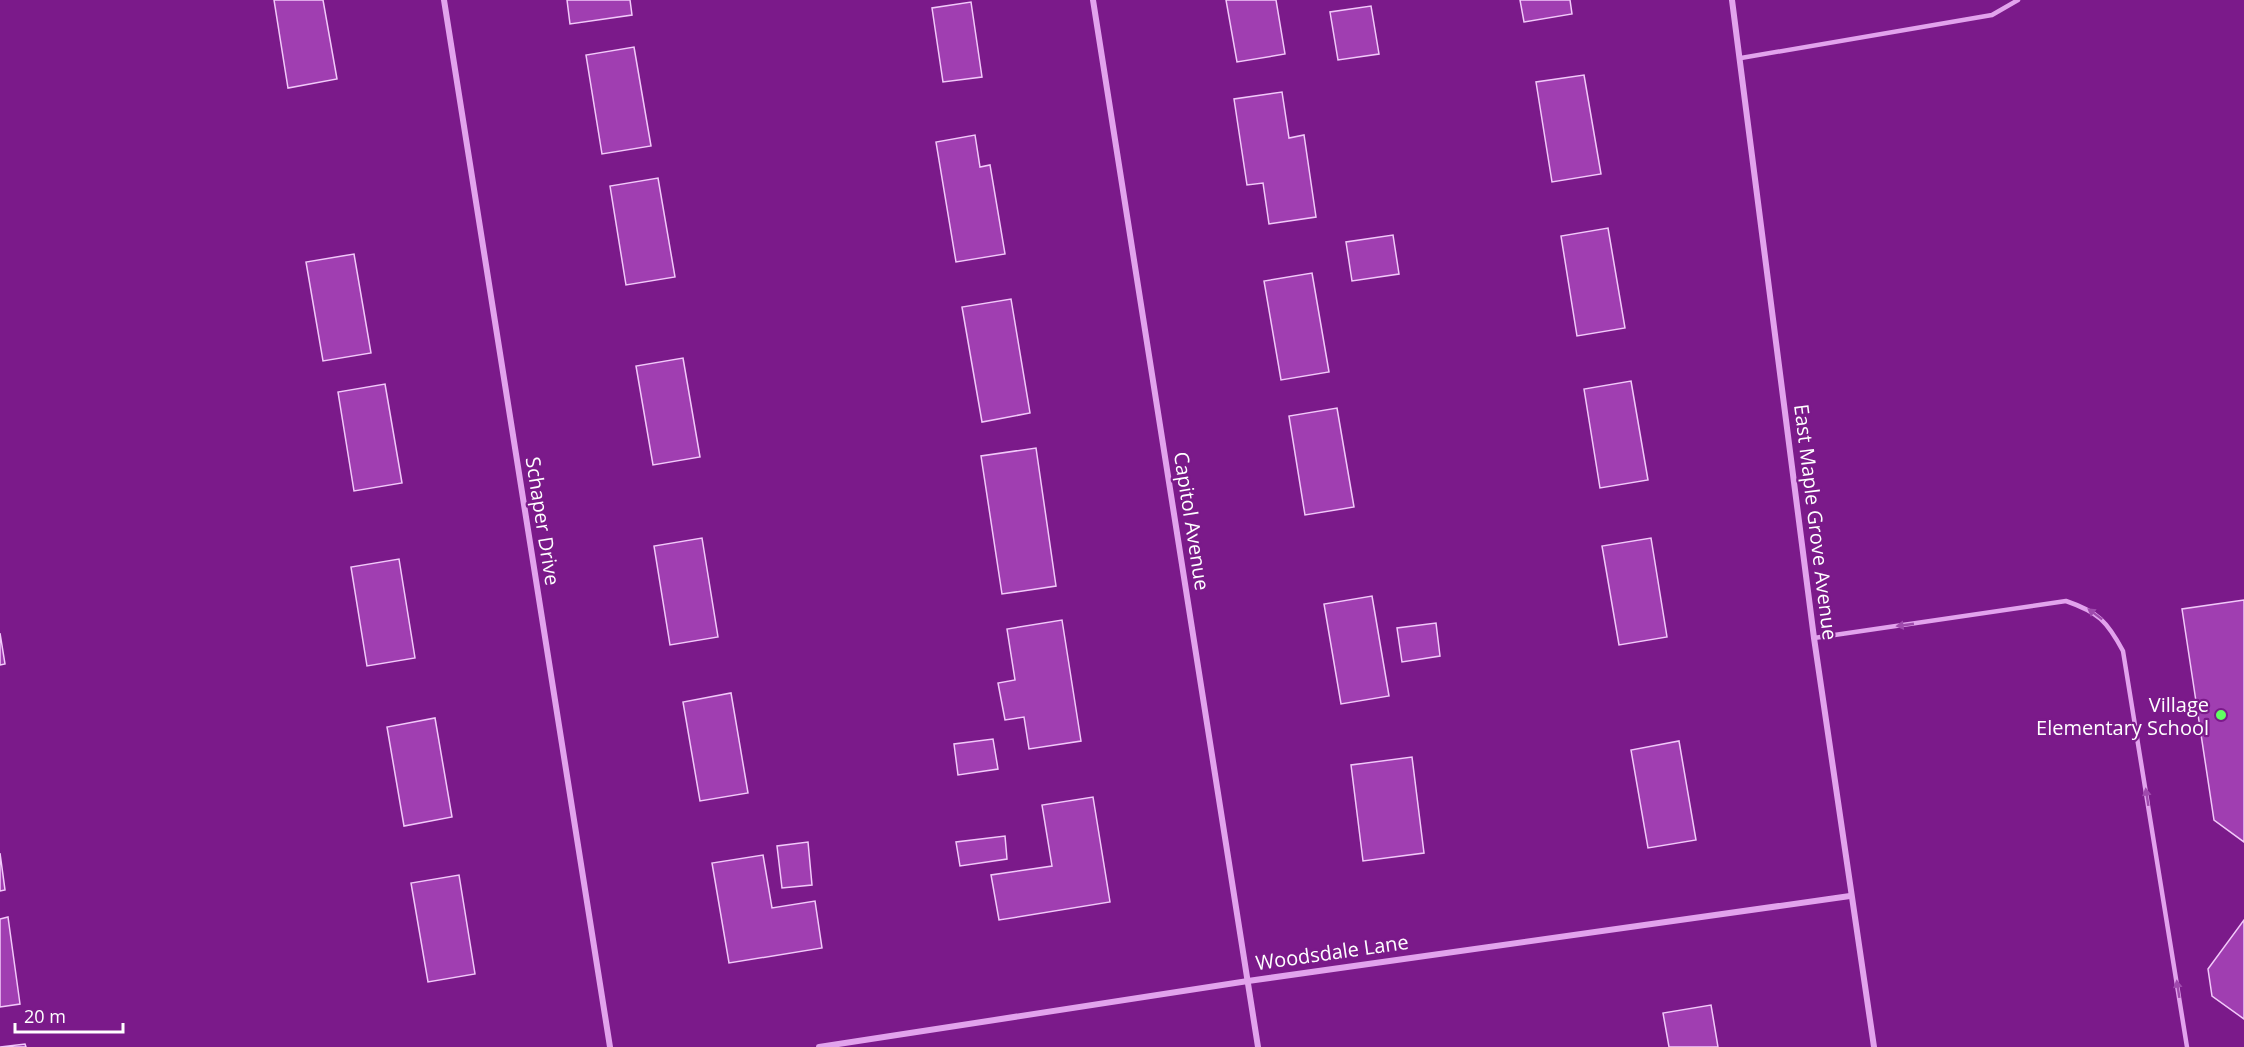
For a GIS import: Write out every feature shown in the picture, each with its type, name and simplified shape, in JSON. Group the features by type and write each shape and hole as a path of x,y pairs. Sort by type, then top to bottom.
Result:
{"street":[{"name":"Schaper Drive","path":"444,0 610,1047"},
{"name":"Capitol Avenue","path":"1093,0 1258,1047"},
{"name":"East Maple Grove Avenue","path":"1732,0 1814,638 1850,896 1874,1047"},
{"name":"Woodsdale Lane","path":"819,1047 1248,981 1850,896"}],"lane":[{"path":"1741,58 1992,15 2018,0"},
{"path":"1814,638 2066,602 2090,609 2110,627 2123,651 2187,1047"}],"building":[{"path":"274,0 323,0 337,79 288,88"},
{"path":"567,0 630,0 632,15 570,24"},
{"path":"1226,0 1276,0 1285,54 1237,62"},
{"path":"1520,0 1570,0 1572,14 1524,22"},
{"path":"971,2 982,77 943,82 932,8"},
{"path":"1371,6 1379,54 1338,60 1330,12"},
{"path":"634,47 651,146 602,154 586,55"},
{"path":"1584,75 1601,174 1552,182 1536,82"},
{"path":"1282,92 1289,138 1304,135 1316,217 1269,224 1263,183 1247,185 1234,99"},
{"path":"975,135 980,167 990,165 1005,254 956,262 936,142"},
{"path":"658,178 675,277 626,285 610,186"},
{"path":"1608,228 1625,328 1577,336 1561,236"},
{"path":"1393,235 1399,274 1352,281 1346,242"},
{"path":"354,254 371,353 323,361 306,262"},
{"path":"1312,273 1329,372 1281,380 1264,281"},
{"path":"1011,299 1030,413 982,422 962,307"},
{"path":"683,358 700,457 653,465 636,366"},
{"path":"1631,381 1648,480 1600,488 1584,389"},
{"path":"385,384 402,483 354,491 338,392"},
{"path":"1337,408 1354,507 1305,515 1289,416"},
{"path":"1036,448 1056,586 1002,594 981,456"},
{"path":"702,538 718,637 670,645 654,546"},
{"path":"1651,538 1667,637 1619,645 1602,546"},
{"path":"399,559 415,658 367,666 351,567"},
{"path":"1372,596 1389,696 1341,704 1324,604"},
{"name":"Village Elementary School","path":"2244,600 2244,842 2214,820 2182,609"},
{"path":"1062,620 1081,741 1029,749 1024,717 1005,720 998,683 1015,680 1007,629"},
{"path":"1436,623 1440,656 1402,662 1397,628"},
{"path":"0,633 5,664 0,665"},
{"path":"731,693 748,793 700,801 683,702"},
{"path":"435,718 452,817 404,826 387,727"},
{"path":"993,739 998,769 958,775 954,744"},
{"path":"1679,741 1696,840 1648,848 1631,750"},
{"path":"1412,757 1424,853 1363,861 1351,765"},
{"path":"1093,797 1110,902 999,920 991,875 1052,866 1042,805"},
{"path":"1005,836 1007,859 960,866 956,842"},
{"path":"808,842 812,885 782,888 777,846"},
{"path":"0,853 5,890 0,891"},
{"path":"763,855 772,908 815,901 822,948 729,963 712,863"},
{"path":"459,875 475,974 428,982 411,883"},
{"path":"8,917 20,1004 0,1007 0,919"},
{"path":"2244,920 2244,1019 2212,996 2208,969"},
{"path":"1711,1005 1718,1047 1669,1047 1663,1013"},
{"path":"25,1044 26,1047 0,1047"}],"place":[{"name":"Village Elementary School","path":"2221,715"}]}
